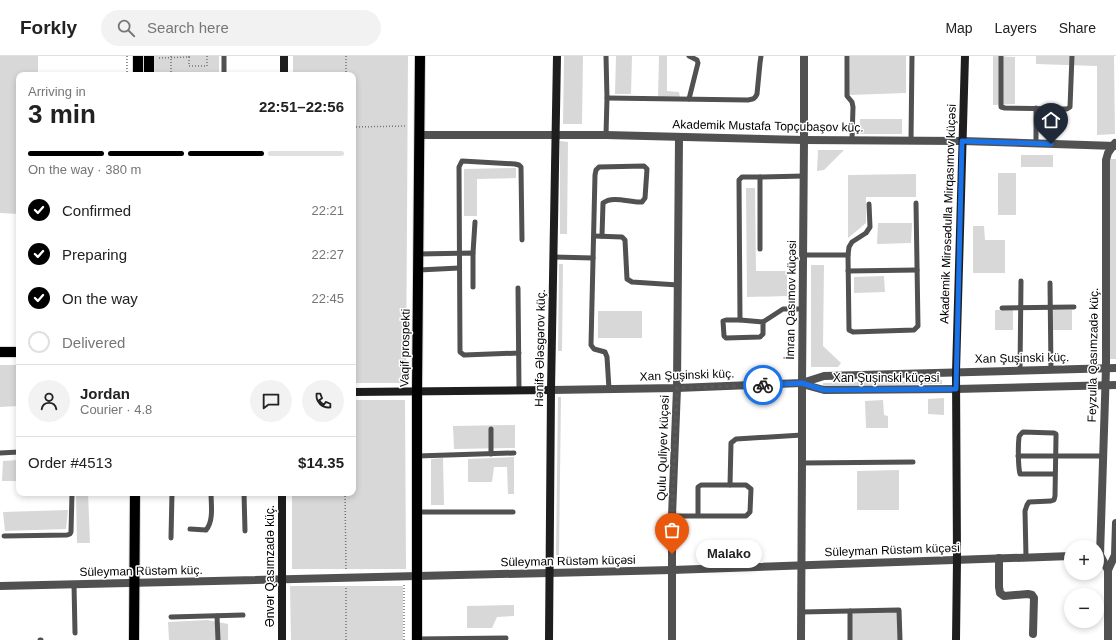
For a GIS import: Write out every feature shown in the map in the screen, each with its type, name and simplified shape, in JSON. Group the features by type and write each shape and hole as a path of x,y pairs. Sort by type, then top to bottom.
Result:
{"main road":[{"path":"138,56 138,72"},
{"name":"Vaqif prospekti","path":"417,640 417,391 420,56"},
{"path":"149,57 149,72"},
{"path":"0,352 16,352"},
{"path":"134,640 135,496"}],"street":[{"path":"284,56 284,72"},
{"name":"Hənifə Ələsgərov küç.","path":"549,640 551,390 557,56"},
{"name":"İmran Qasımov küçəsi","path":"801,640 804,56"},
{"name":"Akademik Mirəsədulla Mirqasımov küçəsi","path":"956,389 964,56"},
{"name":"Akademik Mustafa Topçubaşov küç.","path":"420,134 606,135 804,140 1115,144"},
{"name":"Qulu Quliyev küçəsi","path":"672,640 672,516 677,388 679,137"},
{"name":"Feyzulla Qasımzadə küç.","path":"1100,540 1106,385 1106,160 1108,153 1115,144"},
{"name":"Xan Şuşinski küç.","path":"356,392 677,388 802,383 824,376 1116,368"},
{"name":"Xan Şuşinski küçəsi","path":"802,383 824,390 956,389 1116,385"},
{"path":"956,389 956,640"},
{"name":"Ənvər Qasımzadə küç.","path":"282,496 282,640"},
{"path":"1108,640 1108,570 1116,555 1116,523"},
{"path":"1104,555 1116,555"},
{"name":"Süleyman Rüstəm küçəsi","path":"282,580 672,570 1064,556"},
{"path":"999,558 1000,593 1004,596 1028,594 1032,595 1034,598 1033,634"},
{"path":"1104,563 1108,570"},
{"name":"Süleyman Rüstəm küç.","path":"0,586 282,580"}],"lane":[{"path":"224,56 224,72"},
{"path":"606,56 606,135"},
{"path":"689,56 697,60 698,63 689,99"},
{"path":"607,98 754,99 757,94 761,56"},
{"path":"846,56 847,96 852,102 853,107 852,140"},
{"path":"911,141 912,56"},
{"path":"1001,56 1001,107 1067,109 1070,107 1072,56"},
{"path":"1036,108 1036,143"},
{"path":"519,353 464,355 460,352 459,167 462,161 515,164 521,167 522,240"},
{"path":"602,236 603,203 612,199 642,202 645,198 647,169 644,166 599,167 596,170 591,345 594,349 604,352 607,357 609,389"},
{"path":"740,320 739,180 742,177 804,176"},
{"path":"760,177 760,249"},
{"path":"869,204 870,227 866,233 852,242 849,247 848,255 849,330 853,332 914,330 918,326 916,203"},
{"path":"473,287 475,222"},
{"path":"594,236 622,237 625,240 627,279 632,282 678,285"},
{"path":"418,254 473,253"},
{"path":"803,255 848,255"},
{"path":"554,257 593,258"},
{"path":"418,270 459,268"},
{"path":"848,271 917,270"},
{"path":"1020,370 1021,281"},
{"path":"1050,283 1050,370"},
{"path":"518,288 519,390"},
{"path":"1002,308 1074,307"},
{"path":"763,322 763,334 760,337 726,338 724,336 723,321 740,320 763,322 783,309 802,309"},
{"path":"491,429 491,454"},
{"path":"1026,557 1025,510 1027,505 1030,502 1051,501 1054,500 1055,496 1056,434 1021,433 1019,437 1018,456 1020,474 1055,474"},
{"path":"730,485 731,444 736,439 802,435"},
{"path":"0,453 16,452"},
{"path":"417,456 514,454"},
{"path":"1018,456 1104,456"},
{"path":"802,462 913,462"},
{"path":"672,516 698,516 746,516 750,512 751,489 746,485 701,485 698,487 698,516"},
{"path":"4,536 70,534 72,496"},
{"path":"171,538 172,496"},
{"path":"190,529 206,530 209,526 211,496"},
{"path":"244,496 245,531"},
{"path":"417,512 513,512"},
{"path":"74,584 75,633"},
{"path":"801,612 899,610 900,640"},
{"path":"850,611 850,640"},
{"path":"171,616 243,615"},
{"path":"217,616 218,640"},
{"path":"417,640 506,638"}],"path":[{"path":"126,72 127,56"},
{"path":"149,57 189,57 189,66 207,66 207,56"},
{"path":"346,56 346,72"},
{"path":"171,57 171,72"},
{"path":"356,127 408,126"},
{"path":"346,496 346,570"},
{"path":"404,577 404,640"},
{"path":"346,586 346,640"}],"shaded area":[{"path":"0,56 38,56 38,72 16,72 16,214 0,213"},
{"path":"155,56 219,56 219,72 155,72"},
{"path":"293,56 408,56 406,383 356,383 356,72 293,72"},
{"path":"564,56 583,56 582,124 563,124"},
{"path":"616,56 632,56 631,94 615,94"},
{"path":"659,56 667,56 667,91 679,92 680,98 658,97"},
{"path":"850,56 906,56 906,93 849,95"},
{"path":"993,56 1015,57 1015,104 993,105"},
{"path":"1036,56 1114,56 1115,134 1097,135 1097,66 1036,64"},
{"path":"860,119 902,119 902,134 860,134"},
{"path":"560,141 568,142 567,234 560,234"},
{"path":"818,150 844,150 824,170 817,171"},
{"path":"1021,155 1053,155 1053,167 1021,167"},
{"path":"1110,159 1116,159 1116,359 1110,359"},
{"path":"516,168 516,178 477,179 477,216 464,216 464,169"},
{"path":"998,173 1016,173 1016,215 998,215"},
{"path":"916,174 916,197 866,197 866,223 848,238 848,175"},
{"path":"746,188 755,188 756,271 787,271 787,296 747,297"},
{"path":"878,223 912,223 911,243 877,244"},
{"path":"973,226 984,226 985,240 1005,240 1005,273 973,273"},
{"path":"559,264 563,264 562,351 558,351"},
{"path":"811,265 824,265 823,346 841,363 838,367 811,367"},
{"path":"884,276 885,292 854,293 854,277"},
{"path":"1013,309 1013,330 995,330 995,310"},
{"path":"1053,310 1072,310 1072,330 1053,330"},
{"path":"598,311 642,311 642,338 598,338"},
{"path":"0,365 16,365 16,406 0,407"},
{"path":"942,380 942,384 823,386 823,383"},
{"path":"558,397 561,397 559,555 556,555"},
{"path":"944,398 944,415 928,414 928,399"},
{"path":"356,400 405,400 406,569 292,569 292,496 356,496"},
{"path":"883,400 884,415 888,416 888,428 866,428 865,401"},
{"path":"515,425 515,448 454,449 453,426"},
{"path":"514,457 514,494 508,494 507,467 494,467 492,482 468,482 468,459"},
{"path":"443,458 444,505 431,505 431,459"},
{"path":"16,460 16,481 2,481 3,461"},
{"path":"899,470 899,510 857,510 857,471"},
{"path":"76,496 88,496 90,543 77,543"},
{"path":"68,510 66,529 5,531 3,512"},
{"path":"290,586 403,586 403,640 291,640"},
{"path":"514,605 514,616 497,617 492,628 467,628 467,606"},
{"path":"899,610 900,640 850,640 850,611"},
{"path":"207,620 228,624 228,640 169,640 168,622"}],"way so far":[{"path":"672,554 677,388 763,385"}],"place":[{"name":"Malako","path":"672,554"}],"route":[{"path":"763,385 802,383 824,390 956,389 962,141 1051,144"}]}
